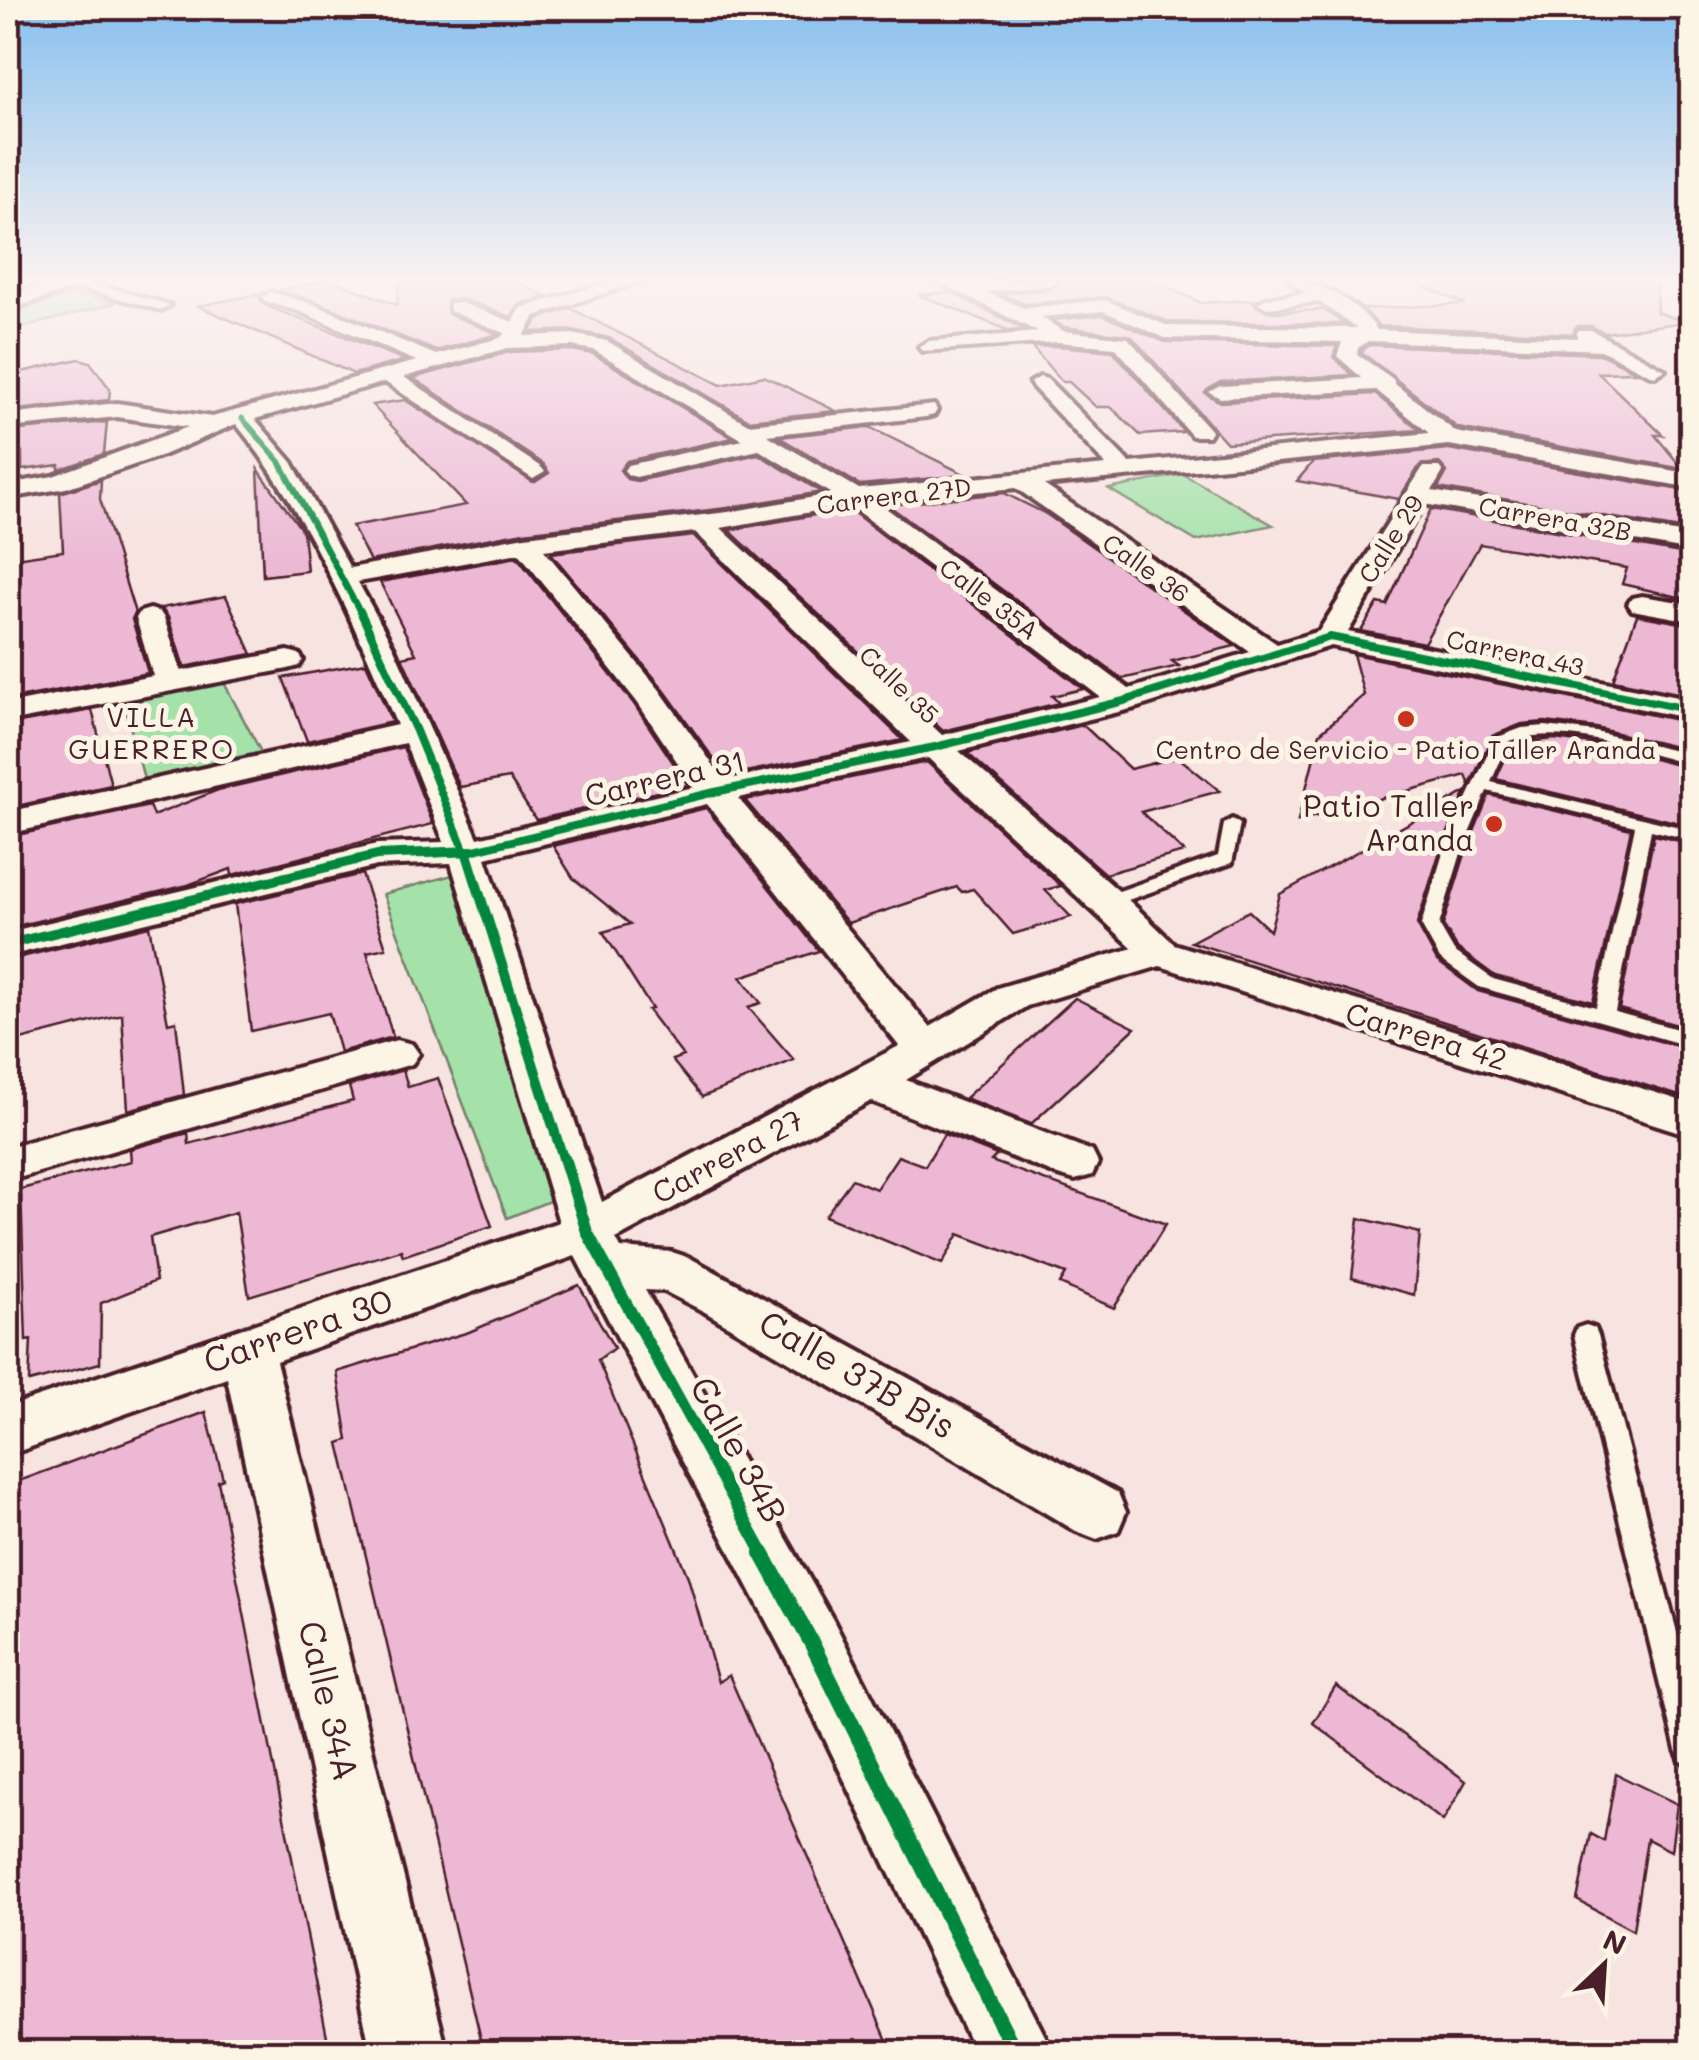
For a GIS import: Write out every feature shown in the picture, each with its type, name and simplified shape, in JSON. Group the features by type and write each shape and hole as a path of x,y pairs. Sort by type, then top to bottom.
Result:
{"street":[{"path":"8,491 108,467 195,435 213,424 389,376"},
{"path":"389,376 533,472"},
{"name":"Calle 35A","path":"653,376 855,497 1124,701"},
{"path":"1151,376 1200,431"},
{"path":"1376,376 1449,438"},
{"path":"1040,383 1122,468"},
{"path":"1220,392 1386,383"},
{"path":"8,421 117,410 213,424"},
{"path":"636,470 753,436 926,410"},
{"name":"Calle 34B","path":"242,418 280,462 343,578 416,731 466,852 597,1250 811,1642 1015,2052"},
{"name":"Carrera 27D","path":"343,578 525,544 702,524 855,497 1449,438 1692,481"},
{"name":"Calle 29","path":"1319,640 1419,496 1449,438"},
{"path":"959,464 988,485"},
{"name":"Calle 36","path":"1021,481 1272,654"},
{"name":"Carrera 32B","path":"1419,496 1692,542"},
{"name":"Calle 35","path":"702,524 1160,953"},
{"path":"525,544 648,696 715,792 924,1047"},
{"path":"1164,580 1232,600 1319,640"},
{"path":"1642,604 1692,613"},
{"path":"150,618 169,680"},
{"name":"Carrera 31","path":"8,944 377,856 466,852 715,792 935,746 1124,701 1319,640"},
{"name":"Carrera 43","path":"1319,640 1692,710"},
{"path":"8,713 288,660"},
{"path":"8,823 416,731"},
{"path":"8,972 398,876 466,852"},
{"name":"Carrera 27","path":"597,1250 924,1047 1012,997 1160,953"},
{"name":"Carrera 42","path":"1160,953 1692,1120"},
{"path":"8,1164 396,1054"},
{"path":"869,1083 1074,1163"},
{"name":"Carrera 30","path":"8,1430 246,1349 597,1250"},
{"name":"Calle 37B Bis","path":"597,1250 672,1272 723,1298 1097,1512"},
{"name":"Calle 34A","path":"246,1349 409,2052"}],"lane":[{"path":"1692,760 1574,734 1520,732 1499,742 1440,884 1430,925 1436,940 1458,965 1486,983 1692,1040"},
{"path":"1482,785 1692,835"},
{"path":"1108,901 1226,859 1232,824"},
{"path":"1604,1017 1644,824"},
{"path":"1586,1335 1692,1750"}],"green space":[{"path":"1183,474 1273,525 1196,541 1109,489"},
{"path":"223,681 261,752 144,779 124,703"},
{"path":"456,874 552,1200 507,1218 383,894"}],"building":[{"path":"8,376 100,376 110,389 109,400 8,411"},
{"path":"630,376 733,438 627,461 620,470 627,479 637,481 758,454 821,492 727,508 524,532 370,561 352,526 466,505 372,405 405,400 535,482 549,473 543,464 413,378"},
{"path":"674,376 704,376 721,385 764,376 836,411 749,420"},
{"path":"1057,376 1135,376 1184,432 1140,435 1111,407 1096,407 1069,382 1062,382"},
{"path":"1167,376 1331,376 1220,382 1205,393 1220,402 1375,394 1420,430 1227,443"},
{"path":"1392,376 1601,376 1663,435 1655,435 1683,469 1458,428"},
{"path":"107,422 104,454 59,470 59,465 22,470 22,452 8,454 8,431"},
{"path":"869,427 966,475 860,485 779,437"},
{"path":"1449,449 1692,492 1692,531 1438,488 1447,472 1439,463 1420,465 1399,499 1297,481 1313,462"},
{"path":"258,469 303,532 307,571 263,576"},
{"path":"101,480 100,499 135,613 132,619 148,673 8,700 8,559 63,551 60,493"},
{"path":"1004,493 1046,514 1235,646 1172,661 1179,666 1122,679 888,505"},
{"path":"849,509 1083,689 1052,696 1059,703 943,731 729,530"},
{"path":"1431,509 1692,555 1692,600 1622,584 1627,568 1480,544 1424,643 1361,631 1378,603 1387,605"},
{"path":"694,536 903,740 726,776 662,687 551,553"},
{"path":"517,557 634,704 688,785 536,820 509,778 460,787 402,657 416,654 380,582"},
{"path":"226,596 252,654 184,667 168,617 161,608"},
{"path":"1637,615 1692,625 1692,696 1613,680"},
{"path":"1353,654 1692,723 1692,751 1596,728 1545,722 1522,724 1492,736 1470,785 1466,775 1298,821 1320,733 1364,695"},
{"path":"366,663 392,722 307,741 283,678"},
{"path":"92,710 111,785 8,808 8,725"},
{"path":"1083,725 1130,769 1178,757 1220,791 1141,812 1184,852 1105,874 967,753"},
{"path":"1554,739 1600,745 1692,769 1692,826 1496,779 1512,744"},
{"path":"403,747 433,824 232,875 231,869 188,885 8,928 8,837 149,806 153,816 218,790"},
{"path":"927,762 1061,886 1045,890 1071,917 1013,934 973,889 962,892 957,887 848,923 745,800"},
{"path":"1466,792 1441,848 1417,924 1437,961 1478,991 1692,1050 1692,1100 1191,942 1249,911 1270,931 1280,894"},
{"path":"1489,795 1631,829 1593,1002 1495,976 1457,948 1443,925 1466,851"},
{"path":"706,808 819,951 741,977 761,1003 748,1007 794,1060 702,1097 672,1060 683,1056 648,1010 652,1009 603,932 630,924 573,878 553,846"},
{"path":"1654,835 1692,844 1692,1029 1619,1009"},
{"path":"362,874 386,948 367,952 393,1037 340,1052 329,1013 251,1031 235,904"},
{"path":"149,926 168,1023 176,1021 184,1095 128,1110 122,1014 17,1041 9,960"},
{"path":"1075,998 1135,1028 1031,1124 965,1098"},
{"path":"403,1070 408,1087 438,1078 492,1226 403,1256 401,1250 249,1296 236,1212 150,1237 156,1281 101,1303 100,1363 29,1382 31,1340 26,1341 21,1189 131,1161 130,1149 188,1133 189,1144 353,1101 349,1086"},
{"path":"944,1134 997,1155 991,1161 1166,1224 1114,1308 1060,1284 1066,1274 959,1234 942,1264 825,1216 852,1179 876,1189 898,1156 925,1166"},
{"path":"1359,1218 1420,1233 1414,1295 1352,1278"},
{"path":"579,1285 614,1348 598,1360 688,1577 718,1682 729,1675 892,2052 484,2052 339,1443 348,1440 337,1372 469,1332"},
{"path":"206,1412 223,1479 218,1481 330,2052 8,2052 8,1485"},
{"path":"1336,1686 1466,1781 1443,1821 1313,1723"},
{"path":"1616,1774 1677,1804 1671,1851 1647,1839 1633,1930 1577,1900 1591,1834 1604,1841"}],"cycle path":[{"path":"242,418 280,462 379,648 416,731 466,852 587,1232 811,1642 1015,2052"},
{"path":"8,944 377,855 466,852 715,792 935,747 1124,701 1330,637 1692,710"}],"place":[{"name":"Centro de Servicio - Patio Taller Aranda","path":"1406,719"},
{"name":"Patio Taller Aranda","path":"1494,824"}],"district":[{"name":"VILLA GUERRERO","path":"152,733"}]}
